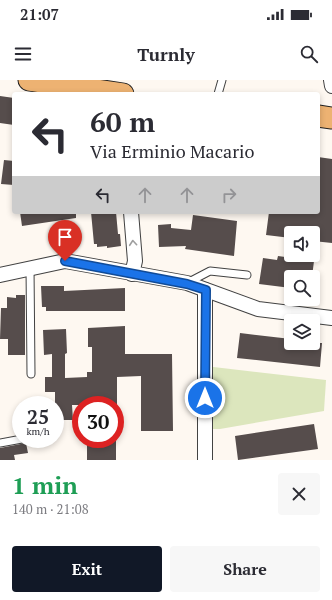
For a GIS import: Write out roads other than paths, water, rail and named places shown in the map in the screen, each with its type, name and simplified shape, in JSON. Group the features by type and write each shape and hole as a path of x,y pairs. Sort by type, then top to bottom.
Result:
{"main road":[{"path":"29,80 108,92"},
{"path":"320,116 332,118"}],"street":[{"path":"119,80 121,92"},
{"path":"331,80 332,86"},
{"path":"130,214 135,261 132,274"},
{"path":"0,274 65,261 187,284 258,309 332,318"},
{"path":"205,460 206,290"}],"lane":[{"path":"219,92 222,80"},
{"path":"30,267 31,374"},
{"path":"187,284 210,271 247,275"},
{"path":"0,443 12,441"}]}
